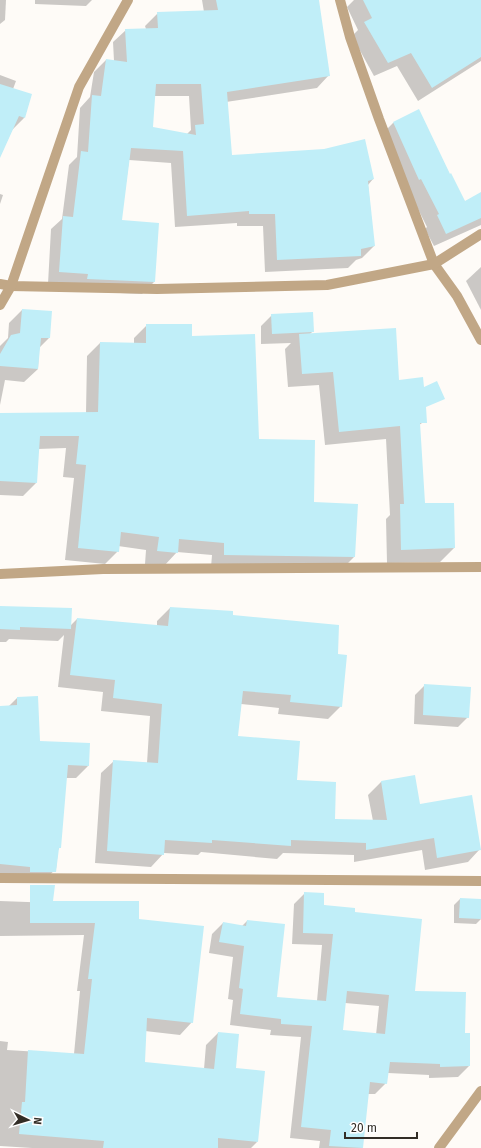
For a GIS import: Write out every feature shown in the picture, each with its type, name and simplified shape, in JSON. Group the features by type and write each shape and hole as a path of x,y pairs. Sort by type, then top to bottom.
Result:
{"street":[{"path":"0,305 11,286 79,88 128,0"},
{"path":"340,0 350,37 379,119 434,264 457,296 481,340"},
{"path":"0,284 11,286 156,288 327,285 434,264 481,234"},
{"path":"0,574 103,569 481,567"},
{"path":"0,878 481,880"},
{"path":"439,1148 481,1091"}],"building":[{"path":"216,0 319,0 330,76 227,92 232,155 324,149 365,139 374,179 368,181 375,246 361,249 361,256 277,260 275,214 249,214 249,211 187,216 183,151 131,148 122,220 159,223 155,282 87,279 88,274 59,272 63,216 73,217 81,151 88,152 92,95 101,96 106,59 127,62 125,29 158,28 157,12 218,10","holes":["156,84 201,84 204,124 195,125 196,135 153,127"]},
{"path":"363,0 481,0 481,57 432,88 411,53 388,63 364,22 372,18"},
{"path":"0,84 32,94 25,118 19,116 0,158"},
{"path":"419,109 450,174 451,173 465,201 481,192 481,218 446,234 437,215 439,214 421,179 419,180 393,122"},
{"path":"22,309 52,311 50,338 41,338 38,369 0,366 0,354 11,335 20,333"},
{"path":"313,312 314,332 272,334 271,314"},
{"path":"146,324 192,324 192,336 255,334 259,439 315,440 314,502 358,504 355,557 224,555 224,543 179,539 178,553 157,551 159,537 121,532 119,552 78,548 86,465 76,464 79,436 40,436 37,483 0,481 0,413 98,412 100,342 146,343"},
{"path":"396,328 399,380 423,377 424,387 437,381 445,399 426,407 427,423 420,423 425,503 454,503 455,548 401,550 400,504 404,504 400,426 339,432 333,372 302,374 299,334"},
{"path":"0,606 72,608 71,629 20,627 20,630 0,629"},
{"path":"170,607 233,611 233,615 339,625 338,654 347,655 342,707 290,702 291,695 243,691 238,736 300,741 297,780 336,782 335,819 387,820 381,781 415,775 420,804 472,795 481,850 437,858 434,838 366,850 366,843 291,840 291,846 212,840 212,843 165,840 164,855 107,851 113,760 158,763 162,704 113,698 115,680 70,675 77,618 168,626"},
{"path":"424,684 471,687 469,718 423,715"},
{"path":"38,696 40,741 90,743 89,766 68,765 61,848 59,848 56,872 30,872 30,867 0,864 0,706 17,705 17,697"},
{"path":"30,885 55,885 53,901 139,901 139,919 204,926 193,1023 147,1018 145,1062 214,1069 218,1032 239,1034 236,1068 265,1071 258,1142 218,1138 218,1148 103,1148 104,1141 19,1134 22,1102 25,1102 28,1050 84,1054 92,979 88,979 95,923 30,923"},
{"path":"304,892 324,893 324,905 355,908 355,912 422,919 415,991 466,992 465,1033 470,1033 470,1066 440,1067 440,1064 390,1062 387,1084 370,1082 363,1148 329,1146 331,1130 301,1127 312,1026 281,1024 281,1019 240,1014 243,989 239,988 244,946 219,942 223,922 246,926 247,920 285,924 277,997 326,1001 333,934 303,933","holes":["347,991 389,995 385,1034 343,1030"]},
{"path":"460,898 481,899 481,919 459,918"}]}
